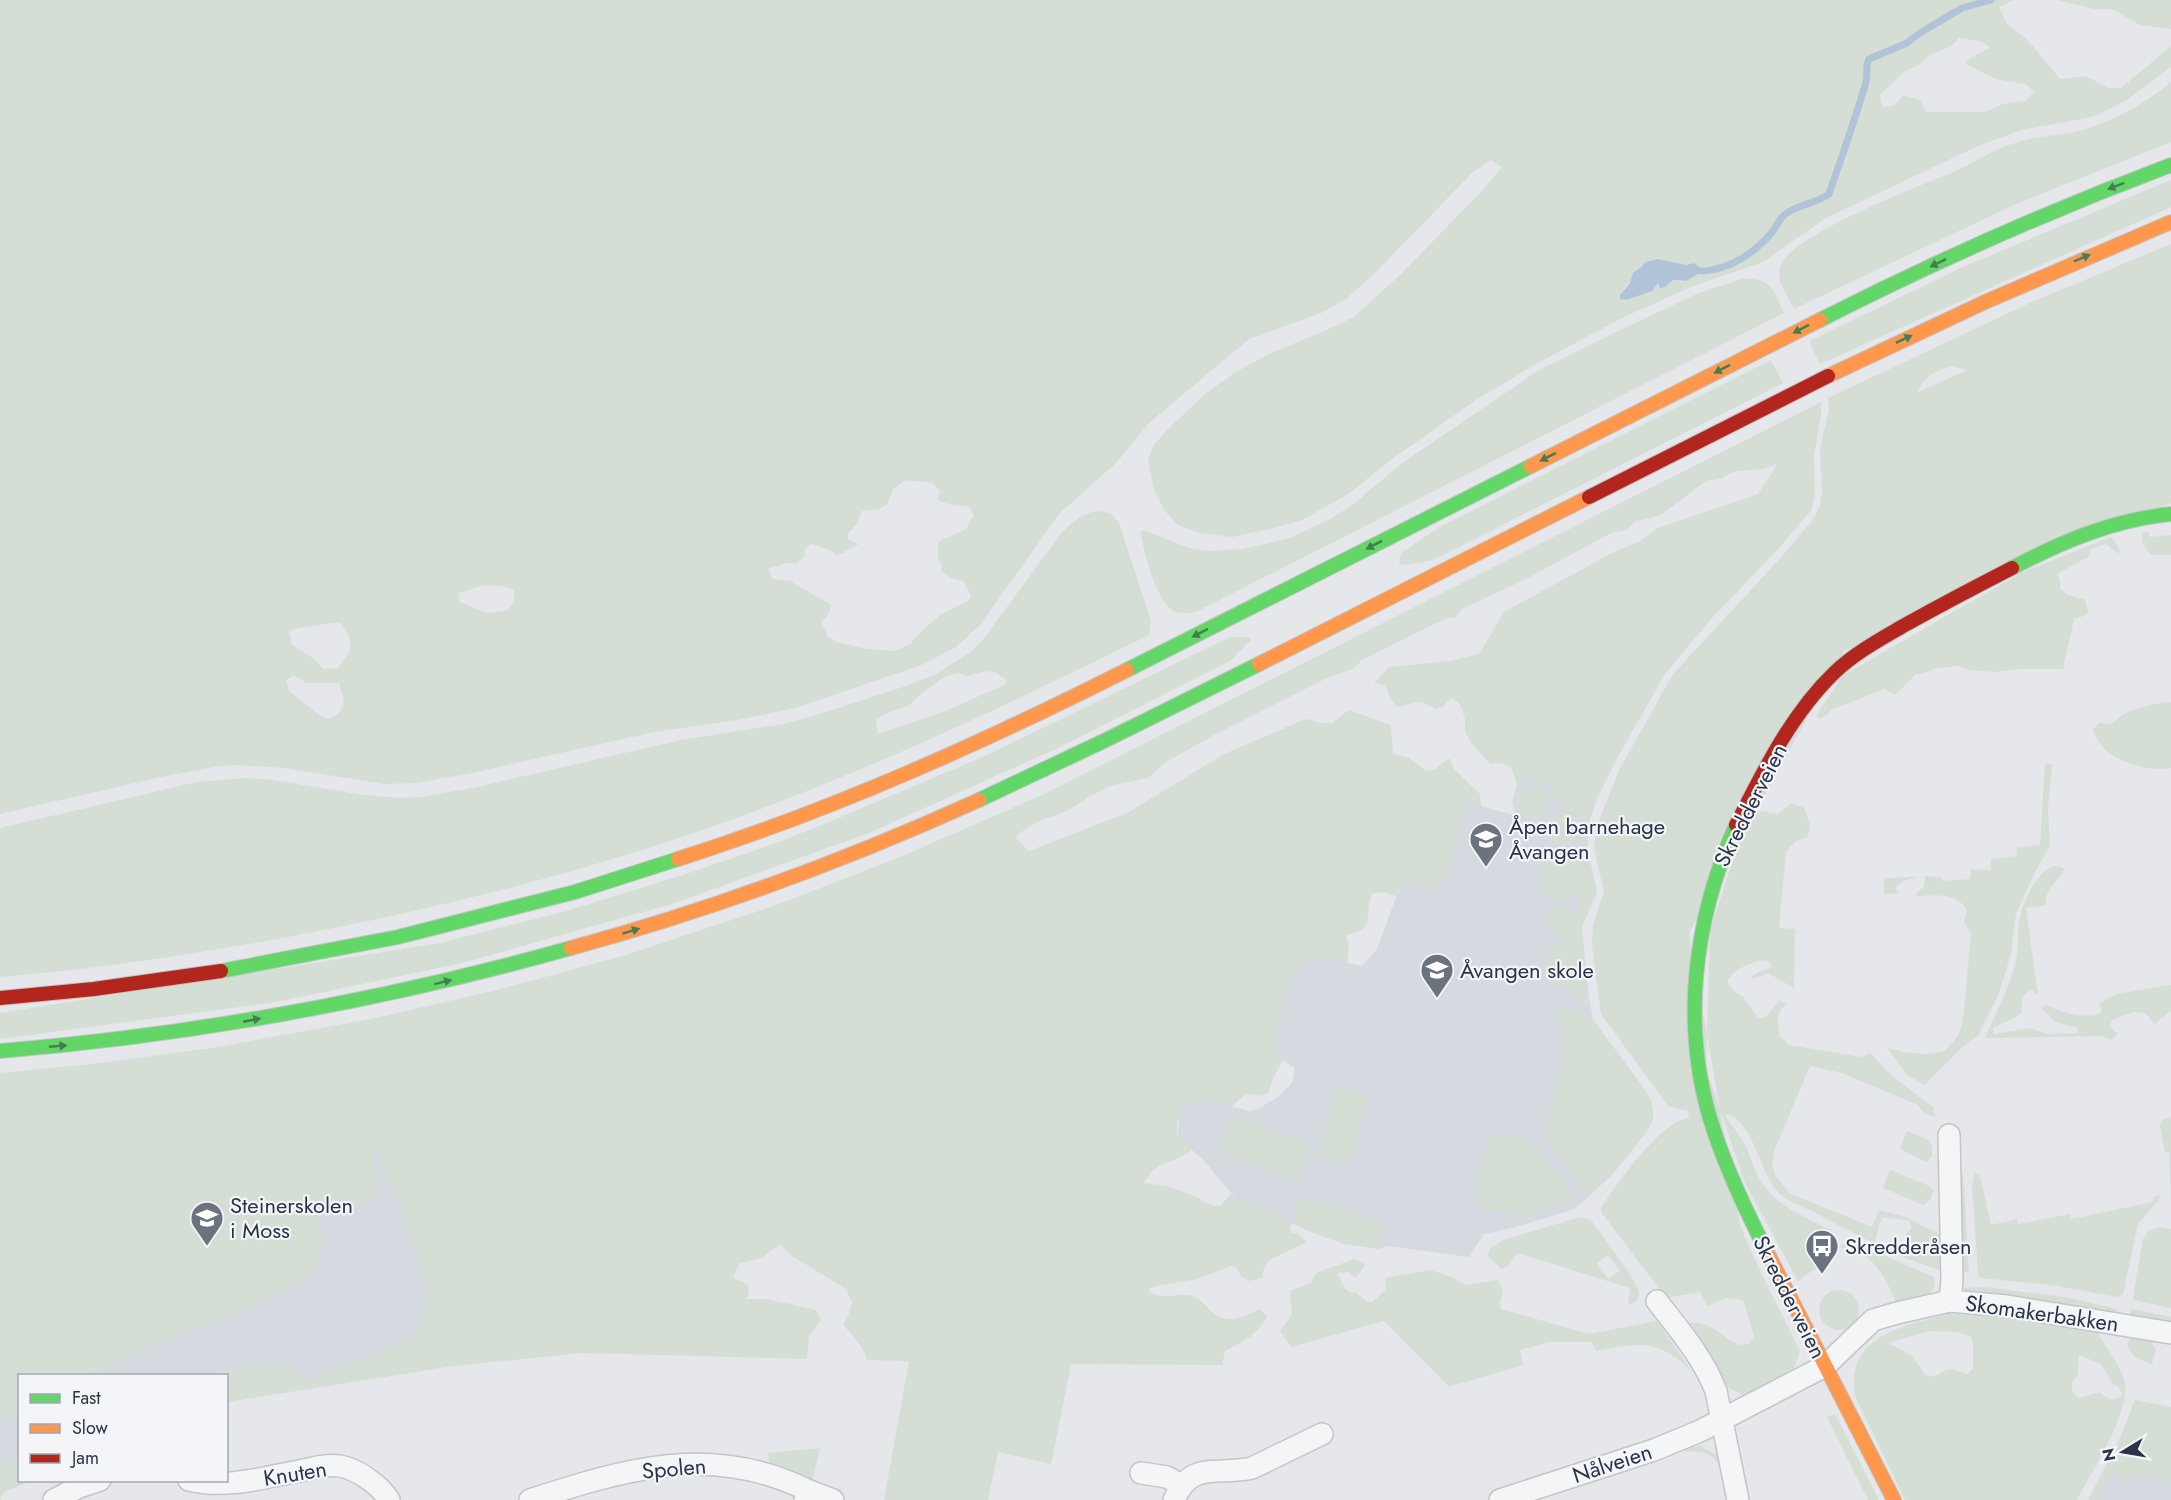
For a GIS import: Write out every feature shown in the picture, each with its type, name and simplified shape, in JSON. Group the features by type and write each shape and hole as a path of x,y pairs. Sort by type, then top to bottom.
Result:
{"main road":[{"path":"0,998 94,989 226,970 398,937 575,892 720,846 870,789 1053,707 1774,343 1982,242 2107,189 2171,165"},
{"path":"0,1051 62,1046 236,1023 428,986 565,951 706,908 840,859 968,805 1098,744 1852,364 2001,293 2171,222"},
{"name":"Skredderveien","path":"1894,1500 1735,1186 1712,1126 1695,1040 1695,969 1703,916 1721,857 1744,807 1794,721 1817,692 1849,660 1883,637 1921,616 2068,540 2106,525 2171,514"}],"street":[{"path":"1949,1136 1953,1280 1950,1301"},
{"path":"1657,1301 1692,1346 1710,1374 1716,1391 1738,1500"},
{"name":"Skomakerbakken","path":"1825,1366 1873,1320 1950,1301 2007,1306 2171,1333"},
{"name":"Nålveien","path":"1500,1500 1654,1450 1721,1420 1825,1366"},
{"path":"1141,1473 1167,1477 1178,1492 1190,1476 1199,1472 1252,1468 1322,1434"},
{"name":"Spolen","path":"530,1500 614,1475 665,1465 691,1463 752,1469 769,1474 806,1495"},
{"name":"Knuten","path":"203,1482 223,1485 322,1466 340,1466 351,1469 374,1484 389,1500"},
{"path":"54,1500 94,1482"},
{"path":"806,1495 832,1500"}],"shaded area":[{"path":"0,0 2014,0 1999,7 2007,24 2026,38 2060,79 2086,76 2108,88 2121,88 2171,46 2171,67 2128,99 2110,109 2092,117 2021,130 1978,146 1826,218 1763,262 1693,286 1624,317 1536,364 1476,400 1392,459 1348,494 1302,520 1232,537 1199,533 1178,525 1164,510 1153,487 1148,459 1154,445 1166,431 1205,394 1234,373 1269,354 1354,317 1402,273 1479,194 1502,167 1491,160 1473,172 1373,275 1346,299 1321,313 1249,339 1149,423 1117,462 1059,514 980,625 956,647 924,664 796,708 737,720 655,732 417,783 384,784 284,768 220,766 161,777 0,814","holes":["1959,38 1980,41 1989,48 1965,63 1995,79 2025,84 2035,92 2025,101 2003,104 1985,112 1926,112 1920,100 1903,95 1895,105 1882,107 1880,95 1904,72 1920,64 1930,55 1951,46","1658,259 1686,265 1694,263 1699,267 1699,273 1683,282 1673,280 1665,287 1659,283 1637,294 1619,298 1634,274 1645,262","906,480 932,483 940,491 937,500 969,507 974,515 966,529 938,542 941,571 953,579 963,581 971,595 968,601 940,615 910,644 895,651 868,649 839,643 828,637 821,621 828,616 831,605 790,581 773,579 768,569 787,563 797,563 805,556 805,548 812,544 830,550 837,556 859,544 848,539 848,533 856,525 862,511 879,509 887,505 893,489","483,586 507,587 514,591 514,602 506,611 487,613 460,602 458,593","341,623 349,636 349,651 337,668 323,669 314,659 292,644 289,631","294,675 306,683 339,683 342,709 328,719 319,715 289,691 286,680"]},
{"path":"2057,0 2171,0 2171,29 2140,25 2112,9 2094,9"},
{"path":"2171,82 2171,142 2016,204 1794,309 1781,283 1779,272 1789,254 1807,240 1860,212 1958,170 2005,146 2028,139 2079,131 2104,123 2139,105"},
{"path":"2171,180 2171,207 1820,364 1809,341 1965,266"},
{"path":"2171,244 2171,503 1844,651 1689,933 1741,1228 1800,1351 1794,1368 1788,1375 1744,1395 1729,1388 1724,1382 1685,1324 1705,1325 1734,1342 1741,1345 1748,1344 1754,1337 1743,1300 1726,1298 1708,1306 1700,1292 1666,1298 1601,1212 1608,1197 1652,1142 1677,1122 1688,1118 1689,1111 1670,1107 1666,1103 1601,1014 1592,946 1593,924 1604,892 1594,848 1598,823 1619,770 1673,674 1785,553 1814,518 1822,493 1820,449 1829,409 1828,398 2034,301","holes":["1953,366 1967,370 1916,393 1926,379 1941,369"]},
{"path":"1742,279 1759,280 1770,286 1784,313 1198,611 1186,613 1174,611 1167,605 1157,588 1140,533 1144,530 1189,548 1208,551 1243,549 1290,538 1351,506 1401,464 1539,370 1699,293"},
{"path":"1771,360 1783,383 1433,560 1406,565 1399,564 1401,553 1441,526"},
{"path":"1821,402 1814,455 1815,494 1812,509 1780,547 1711,619 1665,674 1616,760 1597,799 1590,819 1587,847 1597,893 1584,921 1582,932 1589,1001 1585,1003 1563,988 1549,984 1546,968 1550,950 1559,940 1574,933 1576,929 1579,894 1563,900 1551,898 1543,891 1539,880 1544,860 1553,854 1567,854 1578,859 1586,876 1586,864 1580,846 1585,832 1580,816 1562,807 1546,784 1530,775 1517,784 1511,767 1500,763 1490,764 1471,743 1465,731 1465,719 1460,704 1451,698 1443,707 1436,709 1416,702 1397,707 1389,697 1386,685 1374,683 1389,667 1450,661 1479,654 1504,612 1612,553 1638,542 1658,528 1758,494 1778,463 1764,469 1738,471 1723,478 1706,481 1659,516 1636,521 1626,530 1611,533 1526,579 1462,609 1455,618 1447,618 1414,634 1362,660 1353,669 1329,677 1218,733 1166,762 1148,778 1113,785 1067,811 1039,821 1021,832 1016,838 1029,851 1127,813 1226,753 1305,719 1332,723 1349,710 1391,725 1393,754 1409,758 1426,771 1434,770 1449,758 1454,769 1480,794 1481,806 1467,803 1447,874 1440,885 1428,888 1401,884 1396,896 1383,892 1373,893 1366,925 1346,935 1349,948 1347,963 1322,957 1311,958 1294,971 1274,1038 1276,1050 1283,1060 1273,1078 1269,1092 1263,1096 1246,1094 1231,1107 1220,1102 1199,1100 1184,1107 1179,1115 1178,1139 1193,1149 1154,1170 1144,1183 1167,1186 1195,1196 1212,1206 1220,1206 1231,1194 1237,1200 1292,1222 1299,1196 1386,1224 1379,1249 1335,1240 1292,1223 1291,1233 1297,1233 1307,1242 1269,1261 1264,1268 1263,1277 1249,1281 1241,1277 1237,1268 1231,1266 1194,1280 1148,1289 1152,1293 1163,1296 1193,1296 1203,1302 1214,1314 1225,1319 1240,1318 1260,1309 1267,1316 1255,1333 1225,1351 1222,1365 1071,1364 1051,1464 998,1452 988,1500 884,1500 909,1361 867,1360 860,1345 843,1324 852,1302 846,1289 792,1256 780,1244 762,1258 739,1264 733,1277 748,1285 749,1295 746,1299 767,1299 816,1310 821,1319 809,1337 807,1359 582,1353 454,1366 228,1402 228,1374 206,1374 248,1368 287,1366 296,1368 308,1380 412,1338 424,1319 427,1286 401,1207 368,1130 373,1153 376,1195 355,1204 311,1212 322,1228 322,1243 315,1265 306,1278 296,1285 234,1313 140,1350 94,1374 18,1374 18,1414 0,1422 0,1073 92,1064 212,1048 371,1019 497,990 626,955 774,906 900,857 1044,794"},
{"path":"1097,511 1110,513 1119,523 1151,621 1149,635 1014,700 831,782 728,821 615,858 441,905 244,945 122,964 0,977 0,828 197,782 246,778 274,780 364,795 421,797 477,787 681,740 783,724 820,714 936,674 969,653 982,641 1063,531 1079,518","holes":["985,671 995,672 1007,681 1004,685 946,711 878,734 876,719 908,706 944,677 958,673 967,676"]},
{"path":"2149,531 2149,537 2171,535 2171,555 2151,555 2142,540 2143,533"},
{"path":"2111,537 2120,550 2118,554 2106,544 2091,549 2088,557 2057,574 2060,589 2068,595 2085,600 2088,611 2087,615 2074,619 2063,669 2020,669 1993,672 1970,670 1958,666 1938,668 1915,675 1895,695 1885,689 1833,709 1821,719 1816,716 1842,676 2021,573"},
{"path":"1230,637 1251,637 1251,640 1230,661 1058,748 869,833 672,904 458,964 276,1002 0,1039 0,1013 440,943 563,912 683,875 776,843 987,755"},
{"path":"2171,702 2171,768 2136,766 2113,755 2097,739 2093,729 2099,723 2110,724 2133,710"},
{"path":"2045,763 2052,764 2048,808 2050,846 2016,914 2011,954 1998,996 1978,1036 1965,1045 1924,1085 1907,1075 1887,1048 1926,1054 1945,1051 1958,1036 1963,1020 1971,935 1964,921 1967,910 1956,899 1944,895 1916,896 1916,893 1924,887 1925,876 1941,877 1942,881 1970,879 1971,869 1991,870 1991,859 2016,856 2017,848 2040,845"},
{"name":"Åvangen skole","path":"1530,775 1597,799 1590,819 1587,847 1597,893 1584,921 1582,932 1589,997 1593,1020 1651,1101 1653,1119 1645,1134 1612,1175 1575,1209 1484,1234 1469,1257 1388,1246 1379,1249 1344,1244 1237,1200 1202,1158 1178,1139 1179,1114 1186,1105 1198,1100 1215,1100 1231,1107 1250,1111 1260,1108 1279,1096 1292,1083 1295,1068 1283,1060 1276,1050 1274,1038 1294,971 1311,958 1322,957 1362,966 1377,949 1401,884 1428,888 1440,884 1447,874 1467,802 1510,814 1515,813 1512,803 1517,784"},
{"path":"1533,786 1545,790 1549,802 1545,814 1533,818 1521,814 1517,802 1521,790"},
{"path":"1791,803 1804,808 1810,825 1808,837 1796,841 1786,851 1779,928 1795,929 1794,990 1768,973 1754,979 1751,977 1771,968 1771,964 1766,960 1744,966 1727,982 1743,997 1758,1018 1766,1017 1779,1000 1786,1004 1778,1015 1778,1023 1780,1037 1789,1045 1861,1057 1870,1053 1890,1074 1933,1107 1936,1117 1925,1114 1918,1105 1842,1073 1810,1066 1774,1151 1772,1165 1775,1175 1789,1193 1872,1227 1879,1210 1905,1217 1941,1235 1942,1268 1939,1270 1897,1255 1906,1242 1906,1233 1911,1229 1910,1221 1883,1217 1875,1244 1778,1192 1771,1183 1743,1125 1726,1114 1728,1121 1748,1150 1760,1180 1774,1197 1792,1210 1832,1231 1835,1238 1833,1249 1824,1254 1820,1247 1812,1252 1819,1266 1798,1281 1745,1183 1706,1068 1710,930 1746,821 1761,811 1778,814"},
{"path":"1562,812 1574,817 1579,829 1574,841 1562,846 1550,841 1545,829 1550,817"},
{"path":"2055,866 2064,868 2048,893 2046,905 2026,908 2038,995 2032,990 2026,994 2022,1001 2022,1012 1993,1028 1994,1034 2031,1028 2046,1034 2078,1033 2076,1027 2056,1022 2041,1008 2046,1005 2082,1016 2096,1015 2102,1012 2099,1004 2116,994 2171,985 2171,1011 2155,1024 2145,1013 2133,1012 2112,1020 2110,1026 2118,1034 2111,1040 2102,1036 1985,1038 2013,970 2017,955 2019,923 2026,898 2041,875"},
{"path":"1884,878 1917,878 1904,881 1897,886 1895,889 1900,893 1884,894"},
{"path":"1562,907 1572,911 1576,921 1572,931 1562,935 1552,931 1548,921 1552,911"},
{"path":"1570,1006 1593,1020 1643,1087 1651,1101 1653,1112 1653,1119 1645,1134 1612,1175 1594,1190 1585,1191 1544,1136 1564,1056 1564,1036 1555,1009"},
{"path":"1338,1087 1370,1097 1349,1164 1317,1154"},
{"path":"1236,1116 1307,1142 1309,1147 1297,1177 1292,1179 1223,1153 1221,1148 1232,1118"},
{"path":"2171,1117 2171,1203 2169,1152 2165,1153 2160,1125 2163,1120"},
{"name":"Steinerskolen i Moss","path":"366,1125 401,1207 427,1286 424,1319 412,1338 308,1380 295,1367 280,1366 210,1374 18,1374 18,1455 0,1464 0,1209"},
{"path":"1907,1131 1929,1140 1932,1157 1926,1162 1900,1149"},
{"path":"1500,1133 1513,1135 1535,1148 1576,1200 1575,1209 1571,1202 1516,1218 1513,1213 1496,1210 1482,1211 1476,1195 1478,1175 1490,1137"},
{"path":"1890,1170 1927,1185 1933,1190 1929,1201 1923,1205 1883,1188"},
{"path":"1975,1173 1980,1175 1991,1225 2017,1219 2018,1224 2070,1214 2071,1219 2153,1202 2153,1197 2160,1195 2158,1201 2138,1224 2123,1294 2118,1297 2051,1285 1980,1278 1972,1185"},
{"path":"1963,1174 1969,1272 1961,1272 1955,1175"},
{"path":"1580,1217 1591,1220 1632,1278 1639,1292 1638,1299 1628,1305 1630,1288 1518,1253 1508,1266 1502,1269 1487,1256 1490,1248 1503,1240","holes":["1608,1255 1620,1271 1608,1279 1597,1263"]},
{"path":"2158,1227 2171,1229 2171,1308 2134,1300 2133,1297 2143,1239 2148,1232"},
{"path":"1847,1240 1934,1277 1933,1289 1917,1299 1897,1304 1883,1277 1869,1259 1840,1247"},
{"path":"1354,1259 1363,1262 1365,1266 1355,1278 1349,1272 1338,1273 1344,1287 1349,1292 1356,1293 1368,1302 1372,1302 1386,1290 1385,1278 1430,1270 1466,1285 1498,1280 1503,1291 1501,1309 1589,1334 1657,1321 1693,1373 1681,1361 1659,1348 1637,1345 1596,1351 1592,1342 1549,1342 1520,1350 1523,1365 1449,1387 1384,1321 1291,1347 1280,1331 1292,1314 1290,1291 1311,1283 1316,1273"},
{"path":"1985,1287 2071,1298 2117,1309 2116,1313 1968,1293 1963,1288"},
{"path":"1839,1290 1853,1296 1859,1310 1853,1324 1839,1330 1825,1324 1819,1310 1825,1296"},
{"path":"2132,1309 2171,1317 2171,1323 2130,1315"},
{"path":"1951,1313 2077,1326 2095,1330 2107,1347 2124,1379 2125,1392 2117,1423 2077,1500 1905,1500 1855,1396 1854,1375 1859,1359 1869,1346 1882,1336","holes":["1929,1331 1958,1332 1971,1337 1973,1368 1967,1374 1950,1370 1943,1371 1934,1377 1925,1374 1911,1355 1888,1343","2079,1355 2101,1364 2123,1395 2110,1399 2099,1392 2079,1398 2072,1392 2072,1383 2078,1375"]},
{"path":"2131,1335 2154,1339 2152,1344 2156,1349 2152,1364 2131,1352 2127,1345"},
{"path":"2135,1400 2171,1407 2171,1481 2160,1481 2158,1472 2135,1477 2129,1481 2120,1480 2113,1472 2097,1500 2088,1500 2120,1438"},
{"path":"1835,1414 1879,1500 1868,1500 1827,1417"},
{"path":"1700,1446 1717,1455 1723,1472 1708,1454 1685,1452 1684,1450"},
{"path":"820,1448 812,1483 770,1468 768,1453"},
{"path":"2171,1453 2171,1500 2097,1500 2116,1465"},
{"path":"18,1455 18,1482 29,1482 4,1492 0,1500 0,1464"}],"water":[{"path":"1658,259 1686,265 1694,263 1702,269 1702,272 1686,281 1673,280 1660,288 1658,283 1652,291 1626,300 1620,299 1633,273 1645,262"}],"waterway":[{"path":"1702,271 1723,267 1742,258 1759,246 1785,215 1829,194 1866,82 1869,59 1907,43 1962,8 1991,0"}],"traffic: fast":[{"path":"1820,320 1993,238 2171,165"},
{"path":"1127,670 1531,466"},
{"path":"2012,568 2089,533 2129,521 2171,514"},
{"path":"979,800 1259,664"},
{"path":"1736,825 1721,862 1701,938 1696,976 1697,1054 1703,1093 1719,1147 1738,1193 1767,1252"},
{"path":"221,971 398,937 575,892 678,859"},
{"path":"0,1051 144,1035 288,1013 430,984 571,948"}],"traffic: slow":[{"path":"1828,376 1985,302 2171,222"},
{"path":"1531,466 1820,320"},
{"path":"1259,664 1589,497"},
{"path":"678,859 793,819 906,774 1127,670"},
{"path":"571,948 675,917 778,882 879,843 979,800"},
{"path":"1767,1252 1894,1500"}],"traffic: jam":[{"path":"1589,497 1828,376"},
{"path":"1736,825 1791,725 1819,688 1835,672 1885,636 2012,568"},
{"path":"0,998 94,989 221,971"}],"place":[{"name":"Åpen barnehage Åvangen","path":"1486,868"},
{"name":"Åvangen skole","path":"1437,999"},
{"name":"Steinerskolen i Moss","path":"207,1247"},
{"name":"Skredderåsen","path":"1822,1275"}]}
